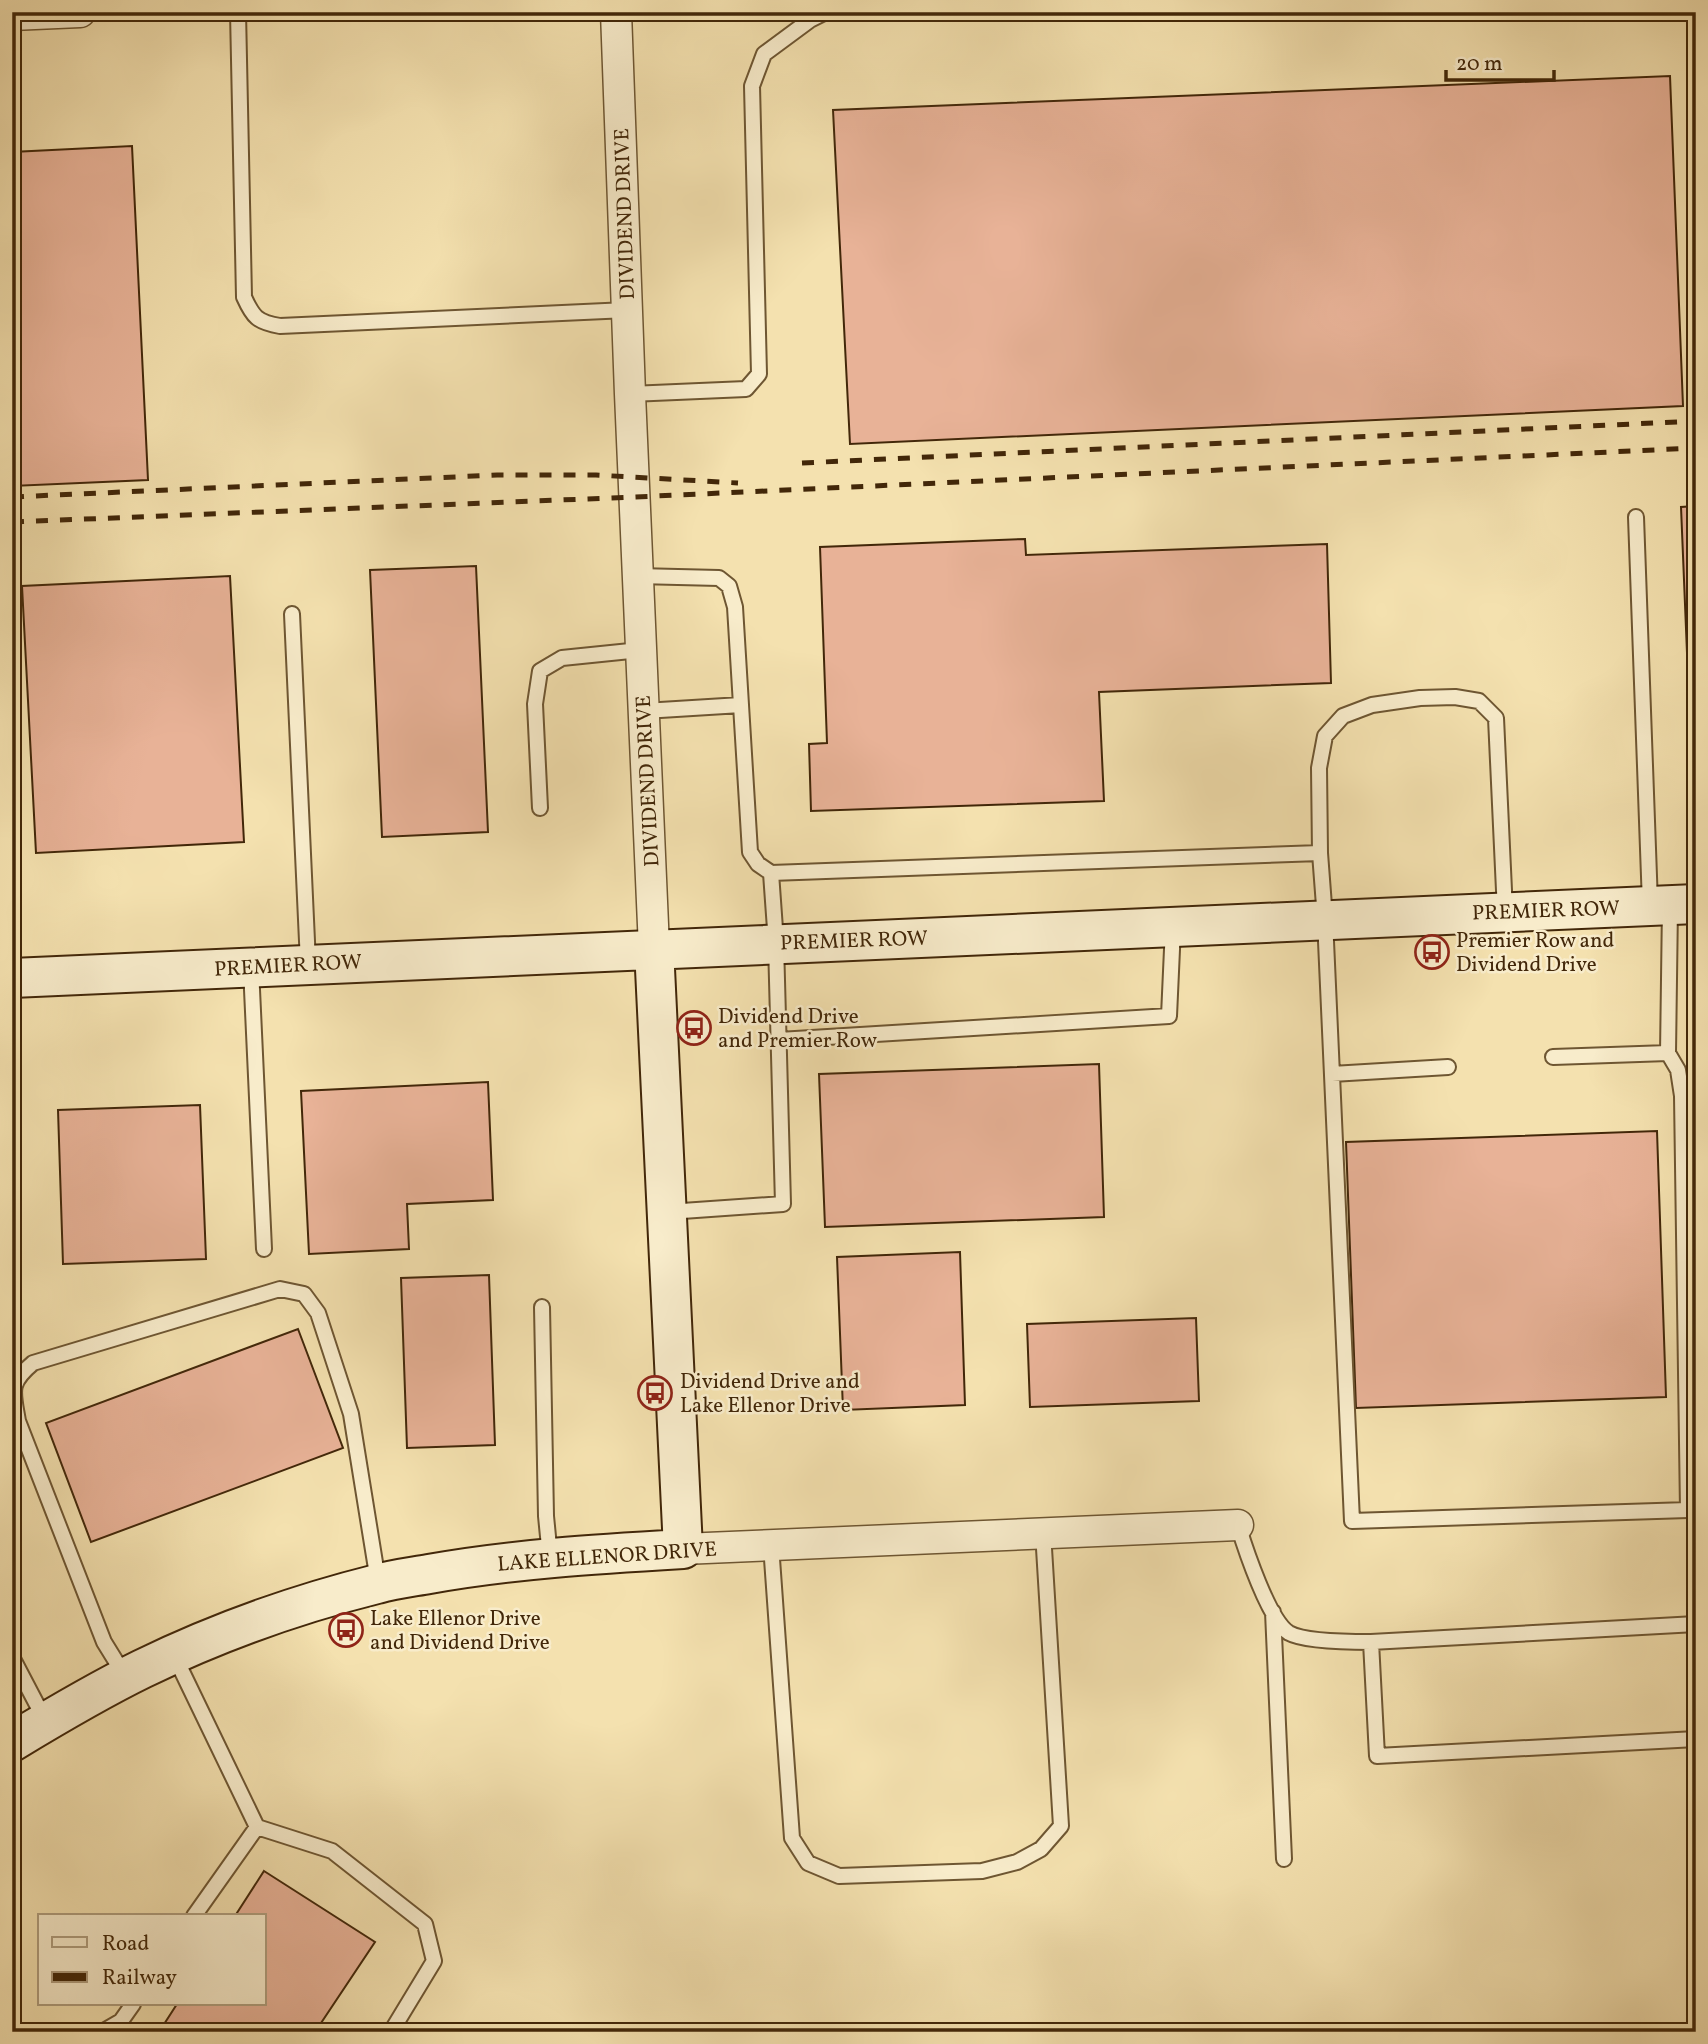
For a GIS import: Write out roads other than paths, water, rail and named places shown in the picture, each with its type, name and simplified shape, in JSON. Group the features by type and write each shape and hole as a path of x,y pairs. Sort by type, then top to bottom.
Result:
{"street":[{"path":"12,15 80,12"},
{"name":"DIVIDEND DRIVE","path":"617,12 640,650 683,1549"},
{"name":"PREMIER ROW","path":"12,978 1672,905"},
{"name":"LAKE ELLENOR DRIVE","path":"12,1742 125,1678 221,1635 305,1605 379,1583 461,1568 550,1557 683,1549 1238,1525"}],"lane":[{"path":"238,12 244,297 251,314 264,324 293,326 627,310"},
{"path":"630,394 746,389 759,374 752,86 764,54 810,20 826,12"},
{"path":"1505,912 1496,718 1479,701 1455,697 1420,698 1372,705 1343,716 1325,736 1319,768 1320,853 1352,1521 1688,1510 1682,1096 1678,1070 1668,1053 1672,905 1636,517"},
{"path":"637,576 719,578 729,586 735,607 750,852 758,864 771,873 1320,853"},
{"path":"292,614 308,964"},
{"path":"540,808 535,704 540,671 562,658 640,650"},
{"path":"643,710 741,705"},
{"path":"666,1212 783,1204 776,943 771,873"},
{"path":"779,1040 1169,1016 1173,926"},
{"path":"251,967 264,1250"},
{"path":"1553,1057 1668,1053"},
{"path":"1332,1074 1448,1067"},
{"path":"125,1678 104,1642 18,1421 13,1393 17,1376 33,1363 280,1289 304,1294 318,1313 351,1414 379,1583"},
{"path":"542,1307 550,1557"},
{"path":"1238,1525 1249,1559 1273,1612 1289,1633 1326,1641 1371,1642 1696,1624"},
{"path":"771,1545 792,1838 808,1863 839,1876 982,1871 1017,1862 1041,1849 1061,1826 1043,1532"},
{"path":"1273,1612 1284,1859"},
{"path":"1371,1642 1377,1756 1696,1739"},
{"path":"174,1655 257,1827 332,1851 425,1924 434,1961 391,2032"},
{"path":"12,1657 46,1721"},
{"path":"195,1914 257,1827"},
{"path":"102,2032 121,2021 132,2006"}],"railway":[{"path":"802,463 1696,421"},
{"path":"12,522 635,497 1696,448"},
{"path":"12,497 497,475 596,475 738,483"}],"place":[{"name":"Premier Row and Dividend Drive","path":"1432,952"},
{"name":"Dividend Drive and Premier Row","path":"694,1028"},
{"name":"Dividend Drive and Lake Ellenor Drive","path":"655,1393"},
{"name":"Lake Ellenor Drive and Dividend Drive","path":"346,1630"}]}
